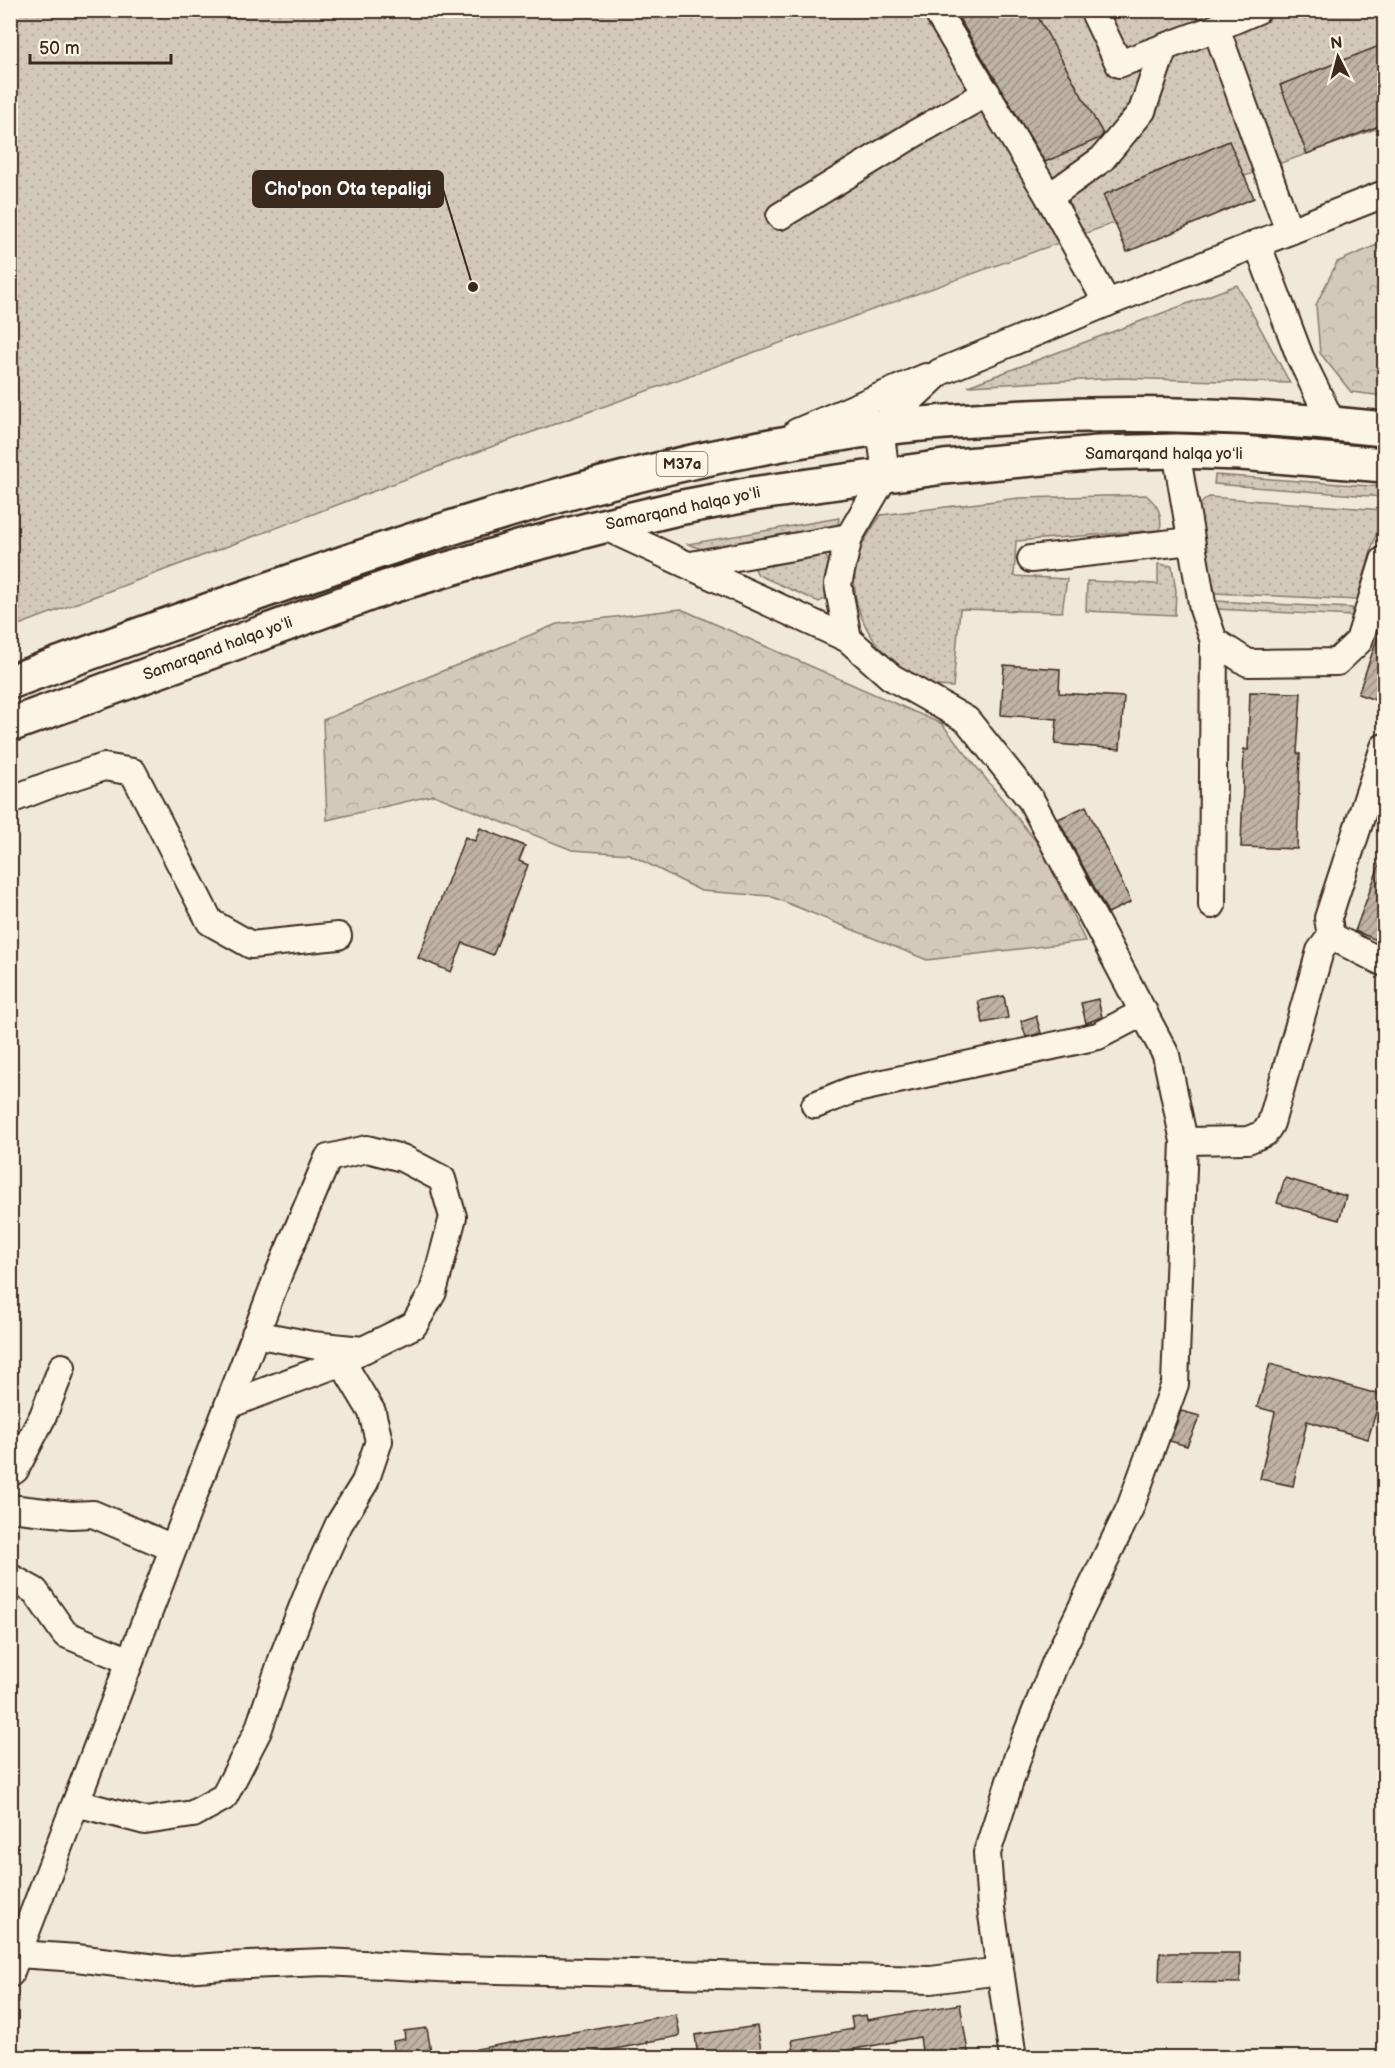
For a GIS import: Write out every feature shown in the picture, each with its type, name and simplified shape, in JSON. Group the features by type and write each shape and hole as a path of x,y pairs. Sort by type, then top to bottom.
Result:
{"highway":[{"name":"M37a","path":"10,682 131,636 496,513 625,478 758,449 880,428 1119,414 1208,415 1332,423 1384,429"},
{"name":"Samarqand halqa yoʻli","path":"10,725 388,587 525,546 678,508 752,494 886,474 1015,459 1098,453 1176,451 1240,453 1384,465"}],"street":[{"path":"936,10 1049,197 1107,303"},
{"path":"1093,10 1119,64 1258,10"},
{"path":"1216,28 1288,231"},
{"path":"1049,197 1102,159 1142,111 1164,47"},
{"path":"780,216 914,134 987,93"},
{"path":"758,449 1107,303 1384,194"},
{"path":"1257,243 1300,357 1332,423"},
{"path":"848,639 838,584 849,537 886,474 880,428 940,372"},
{"path":"1176,451 1203,609 1214,641 1212,905"},
{"path":"603,526 848,639 891,677 967,720 1031,800 1166,1055 1184,1141 1175,1384 1130,1508 1056,1661 1022,1746 987,1853 991,1908 1014,2058"},
{"path":"691,565 849,537"},
{"path":"1031,559 1191,542"},
{"path":"1214,641 1248,663 1337,662 1359,641 1384,560"},
{"path":"1184,1141 1248,1140 1265,1133 1271,1123 1320,951 1331,936 1328,918 1384,747"},
{"path":"10,800 104,767 133,772 210,922 251,945 338,936"},
{"path":"1331,936 1384,963"},
{"path":"815,1105 852,1090 1098,1036 1143,1012"},
{"path":"228,1405 353,1356 414,1324 433,1292 453,1217 442,1179 402,1158 367,1149 328,1158 255,1334 14,1964 77,1958 172,1971 223,1966 325,1962 456,1969 931,1980 1000,1971"},
{"path":"255,1334 353,1356"},
{"path":"76,1803 145,1821 193,1814 224,1797 258,1731 284,1654 312,1583 339,1524 365,1482 379,1441 353,1356"},
{"path":"10,1473 15,1470 43,1416 62,1367"},
{"path":"10,1508 71,1515 93,1514 173,1548"},
{"path":"10,1577 36,1591 65,1634 130,1661"}],"green space":[{"path":"11,11 1384,11 1384,126 488,448 11,628"},
{"path":"1384,242 1384,396 1351,392 1320,353 1316,305 1337,262"},
{"path":"1237,285 1290,383 1119,378 968,386"},
{"path":"1215,475 1383,487 1382,497 1214,484"},
{"path":"1146,495 1159,510 1160,530 1016,541 1014,576 1067,579 1062,612 960,609 953,687 928,685 909,674 884,652 865,625 855,594 857,560 864,542 881,515 1019,498"},
{"path":"1209,497 1383,510 1357,600 1215,593 1196,507"},
{"path":"839,518 837,532 714,554 688,544"},
{"path":"819,554 825,555 829,562 826,598 819,602 758,575 753,565"},
{"path":"1158,564 1172,566 1176,591 1175,615 1086,611 1087,581 1158,584"},
{"path":"1215,601 1352,608 1352,616 1216,609"},
{"path":"681,609 942,724 1043,850 1085,941 927,960 770,896 701,891 629,854 572,850 434,795 327,820 323,720 557,624"}],"building":[{"path":"954,10 1034,10 1103,134 1100,138 1045,162"},
{"path":"1384,44 1384,124 1307,154 1280,85"},
{"path":"1229,141 1254,198 1127,252 1103,195"},
{"path":"1382,625 1384,625 1384,693 1381,702 1358,694"},
{"path":"1004,665 1060,669 1059,693 1124,697 1120,749 1055,744 1057,719 1001,715"},
{"path":"1250,692 1301,693 1297,753 1300,754 1297,849 1241,847 1244,749 1248,750"},
{"path":"1086,806 1131,902 1108,913 1058,819"},
{"path":"480,828 525,846 519,861 528,865 493,955 463,943 451,972 418,958 465,837 475,841"},
{"path":"1384,855 1384,943 1355,931"},
{"path":"1004,996 1008,1018 983,1023 978,1001"},
{"path":"1098,999 1102,1017 1086,1023 1081,1003"},
{"path":"1036,1016 1041,1033 1026,1037 1021,1021"},
{"path":"1285,1178 1346,1196 1339,1220 1277,1203"},
{"path":"1270,1364 1381,1395 1368,1439 1307,1421 1293,1486 1260,1479 1275,1412 1257,1407"},
{"path":"1181,1411 1200,1416 1187,1446 1170,1441"},
{"path":"1160,1953 1240,1953 1240,1983 1159,1982"},
{"path":"960,2004 969,2058 923,2058 920,2037 806,2058 795,2058 792,2040 853,2029 851,2017 866,2015 867,2020"},
{"path":"676,2014 680,2036 566,2058 477,2058 476,2049"},
{"path":"757,2026 761,2050 698,2058 695,2035"},
{"path":"427,2028 432,2058 395,2058 393,2041 405,2039 404,2031"}],"place":[{"name":"Cho'pon Ota tepaligi","path":"473,287"}]}
